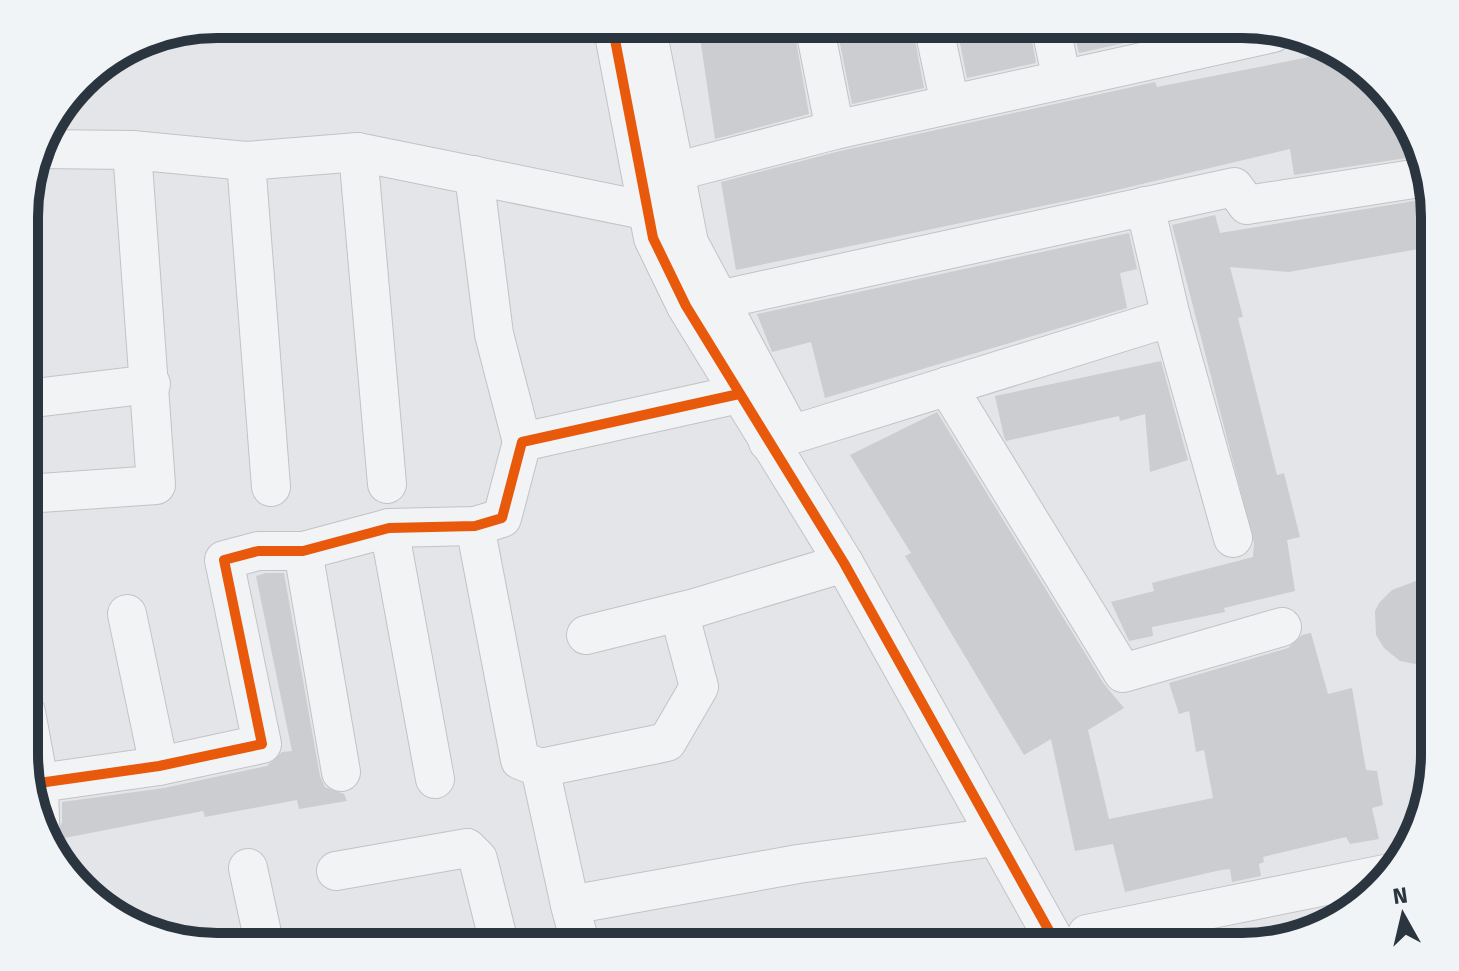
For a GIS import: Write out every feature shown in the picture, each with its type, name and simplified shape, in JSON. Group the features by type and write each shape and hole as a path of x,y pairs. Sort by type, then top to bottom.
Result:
{"street":[{"path":"616,38 665,214 689,243 780,438 844,563 995,837 1068,933"},
{"path":"649,38 674,172 665,214 653,238 686,306 739,394 780,438 914,638 1069,933"},
{"path":"817,38 835,130"},
{"path":"936,38 950,104"},
{"path":"1053,38 1062,80"},
{"path":"674,172 835,130 1062,80 1167,40 1197,38"},
{"path":"51,149 132,150 246,161 358,152 665,214"},
{"path":"38,493 156,485 132,150"},
{"path":"358,152 387,484"},
{"path":"246,161 271,487"},
{"path":"40,783 159,766 262,744 224,560 258,551 303,551 389,528 475,526 502,518 522,442 494,334 474,175"},
{"path":"718,300 1234,187 1247,205 1417,178"},
{"path":"1145,206 1171,317 1233,538"},
{"path":"780,438 1171,317"},
{"path":"38,398 151,384"},
{"path":"947,386 1123,673 1282,627"},
{"path":"522,442 739,394"},
{"path":"475,526 520,760 540,768 667,742 699,687 679,612"},
{"path":"389,528 435,779"},
{"path":"303,551 341,772"},
{"path":"586,635 679,612 844,563"},
{"path":"127,614 159,766"},
{"path":"540,768 577,933"},
{"path":"570,905 798,864 995,837"},
{"path":"336,871 467,848 478,859 496,933"},
{"path":"248,868 262,933"},
{"path":"1096,933 1372,877"},
{"path":"1201,933 1337,906"}],"building":[{"path":"700,38 795,38 809,114 715,139"},
{"path":"839,38 915,38 924,88 852,104"},
{"path":"959,38 1032,38 1036,63 967,78"},
{"path":"1075,38 1148,38 1079,53"},
{"path":"1319,55 1360,82 1377,99 1397,128 1410,157 1294,175 1290,149 1100,194 736,270 721,182 840,151 1155,82 1157,87"},
{"path":"1420,200 1421,248 1289,272 1230,267 1243,317 1238,318 1277,475 1284,473 1300,537 1287,540 1295,591 1224,608 1225,612 1152,627 1153,636 1129,641 1111,602 1154,591 1152,583 1253,557 1254,543 1172,225 1215,215 1220,233"},
{"path":"1129,233 1137,269 1120,273 1127,308 825,398 811,342 772,352 757,314"},
{"path":"1161,361 1188,460 1150,472 1145,414 1120,421 1119,416 1006,441 1004,437 995,396"},
{"path":"937,412 1104,684 1124,708 1088,730 1109,819 1213,798 1204,750 1196,752 1189,711 1179,714 1169,683 1288,648 1302,635 1311,633 1328,694 1352,688 1366,770 1377,771 1383,805 1372,808 1379,839 1350,844 1346,837 1263,857 1264,862 1259,864 1261,876 1232,882 1230,869 1221,870 1125,892 1113,844 1075,851 1051,739 1024,755 905,556 911,553 850,455"},
{"path":"284,573 320,776 325,787 344,794 347,801 299,809 297,800 205,817 203,811 60,839 57,834 62,822 62,802 164,788 267,766 282,752 292,751 256,576"},
{"path":"1421,582 1421,665 1400,661 1384,648 1376,635 1375,611 1392,590"}],"cycle path":[{"path":"615,38 653,238 686,306 844,563 1050,933"},
{"path":"40,783 159,766 262,744 224,560 258,551 303,551 389,528 475,526 502,518 522,442 739,394"}]}
